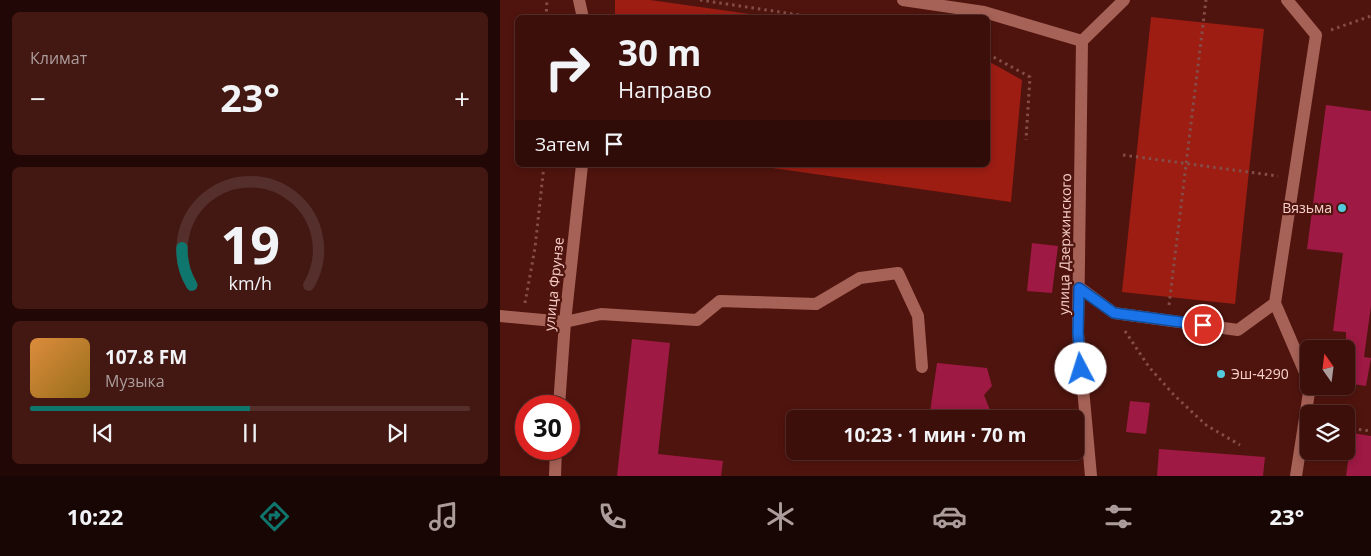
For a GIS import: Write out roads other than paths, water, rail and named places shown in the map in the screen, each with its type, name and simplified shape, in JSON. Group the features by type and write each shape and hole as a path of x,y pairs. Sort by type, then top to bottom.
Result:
{"street":[{"path":"578,0 582,15"},
{"path":"903,0 985,6 1082,41 1124,0"},
{"path":"1287,0 1316,35 1275,304 1300,361"},
{"name":"улица Дзержинского","path":"1082,41 1078,333 1091,476"},
{"name":"улица Фрунзе","path":"560,395 565,322 582,167"},
{"path":"500,316 565,322 601,314 697,320 720,301 816,304 860,278 898,273 918,316 922,367"},
{"path":"1079,288 1114,313 1238,330 1275,304"},
{"path":"1296,476 1309,395"},
{"path":"555,476 556,460"}],"place":[{"name":"Вязьма","path":"1342,208"},
{"name":"Эш-4290","path":"1221,374"}]}
